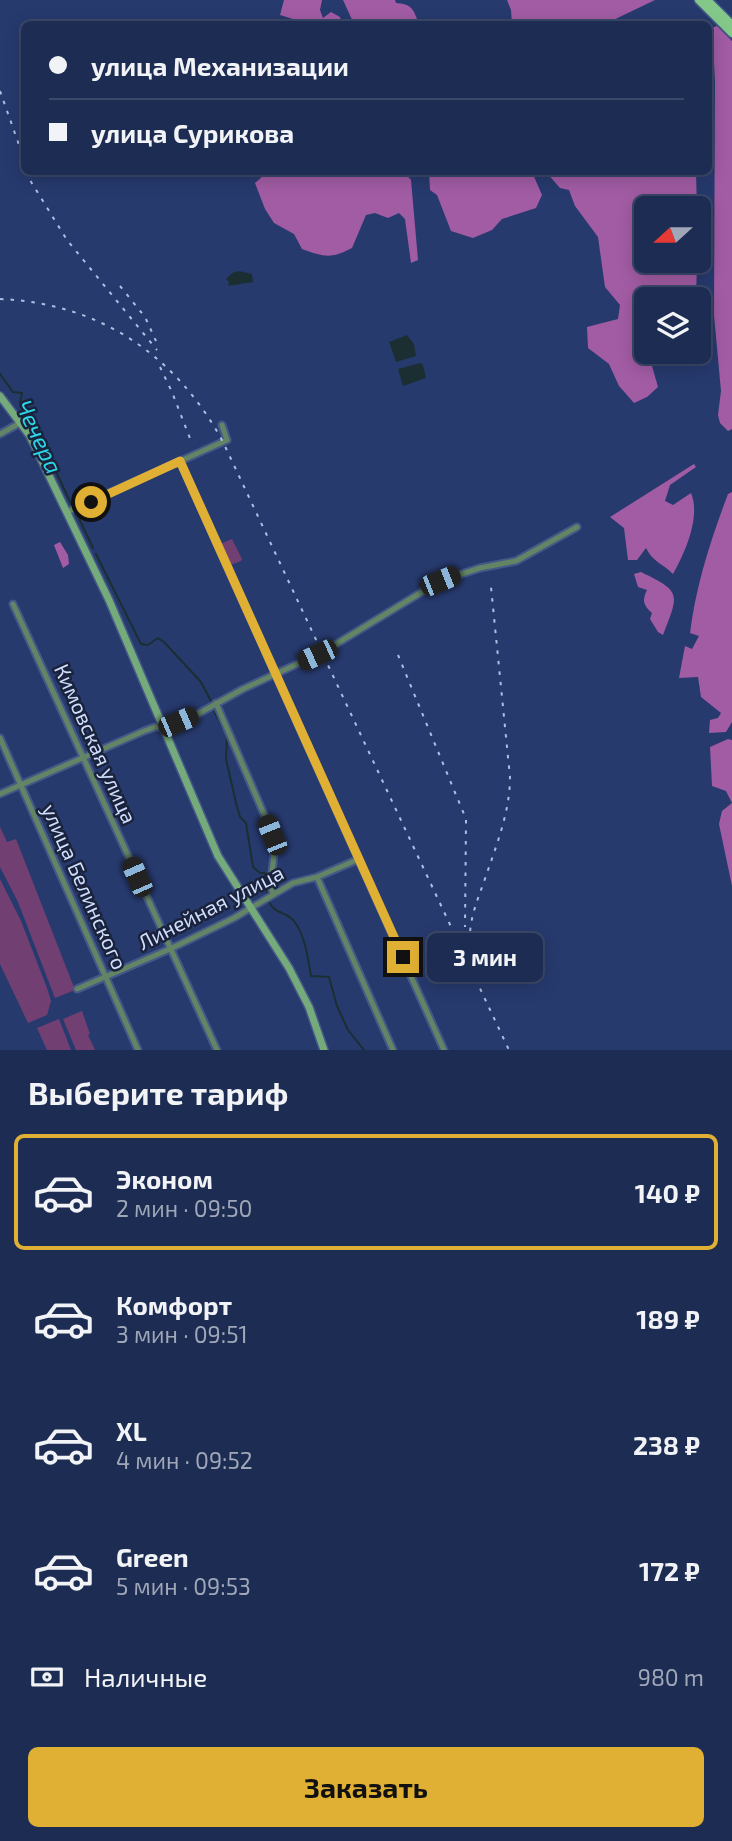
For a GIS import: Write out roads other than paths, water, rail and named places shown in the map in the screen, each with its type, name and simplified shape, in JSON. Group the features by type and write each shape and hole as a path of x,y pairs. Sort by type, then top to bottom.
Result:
{"main road":[{"path":"699,0 732,33"},
{"path":"707,0 732,25"}],"street":[{"path":"0,396 37,450 126,637 218,856 299,987 324,1050"},
{"path":"0,434 20,423"},
{"path":"67,512 227,440 222,425"},
{"path":"180,461 444,1050"},
{"path":"0,794 144,731 165,727 194,716 333,647 440,581 480,568 516,561 577,527"},
{"name":"Кимовская улица","path":"13,604 217,1050"},
{"path":"216,703 272,835 276,853 271,883 273,894"},
{"name":"улица Белинского","path":"0,738 138,1050"},
{"name":"Линейная улица","path":"78,989 170,949 293,883 317,877 359,859"},
{"path":"317,877 393,1050"}],"waterway":[{"name":"Чечера","path":"0,374 13,392 22,393 20,403 40,437 72,506"},
{"name":"Чечера","path":"76,512 93,548"},
{"name":"Чечера","path":"96,554 141,644 148,645 158,638 164,642 201,682 212,703"},
{"name":"Чечера","path":"213,709 227,736 226,759 240,817 246,823 253,867 260,873 265,873 267,893"},
{"name":"Чечера","path":"269,901 273,908 291,918 298,927 306,947 311,976 329,977 337,1006 348,1030 364,1050"}],"railway":[{"path":"0,91 21,150"},
{"path":"27,175 67,240 157,350"},
{"path":"120,286 145,317 156,341"},
{"path":"0,299 36,303 70,311 102,323 131,339 158,360 204,411 223,442 509,1050"},
{"path":"160,367 191,441"},
{"path":"471,952 470,931 474,912 503,825 510,777 491,587"},
{"path":"398,655 466,819 465,927"}]}
